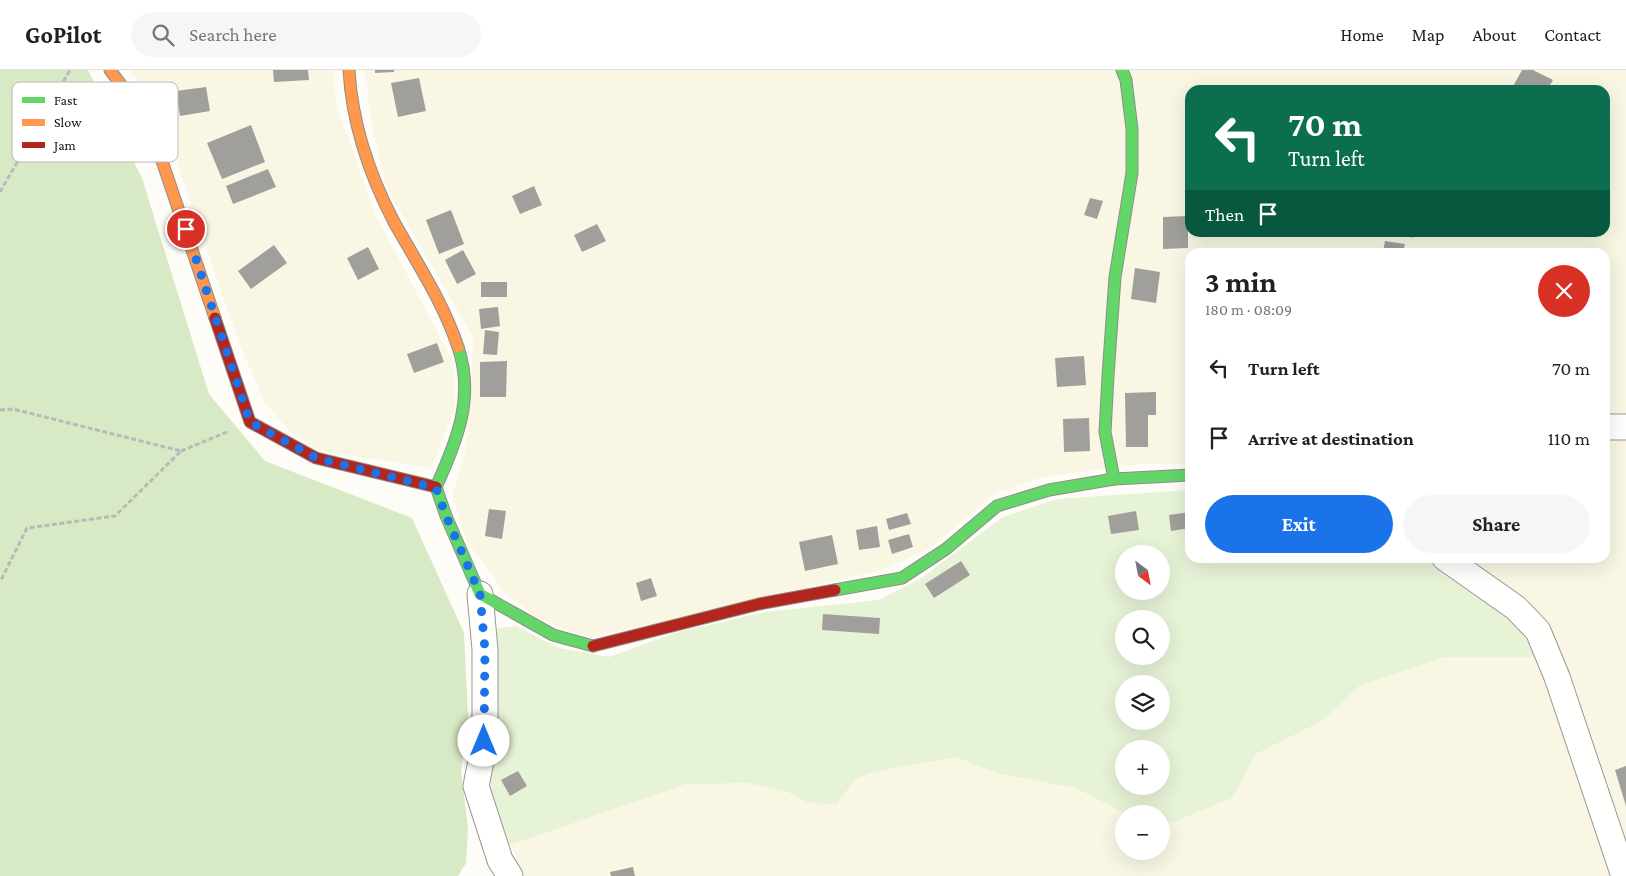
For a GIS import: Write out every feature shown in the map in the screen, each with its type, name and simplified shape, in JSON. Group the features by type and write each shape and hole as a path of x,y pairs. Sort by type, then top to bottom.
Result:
{"street":[{"path":"110,70 119,82"},
{"path":"349,70 350,94 368,162 393,220 429,283 459,347 465,401 458,434 436,488 480,594 485,650 484,741 476,786 499,871"},
{"path":"1114,479 1105,432 1107,386 1114,277 1132,174 1132,138 1126,80 1122,70"},
{"path":"162,162 250,422 316,458 436,488"},
{"path":"1610,427 1626,427"},
{"path":"480,594 553,635 594,646 759,604 902,578 946,549 996,506 1049,490 1114,479 1185,475"},
{"path":"1452,563 1516,608 1538,631 1557,677 1624,876"}],"path":[{"path":"63,82 70,70"},
{"path":"0,192 17,162"},
{"path":"0,410 13,409 181,451"},
{"path":"0,582 27,528 115,516 181,451 250,422"}],"shaded area":[{"path":"130,70 334,70 336,104 376,216 454,363 455,408 432,468 320,451 291,433 265,403 240,345 176,162 178,162 178,82 138,82"},
{"path":"365,70 1626,70 1626,416 1610,417 1610,248 1185,248 1185,463 1139,464 1039,478 994,494 929,549 882,570 591,638 539,620 504,592 466,540 452,496 465,451 472,376 473,337 386,187 371,121"},
{"path":"1610,436 1626,438 1626,856 1564,667 1462,563 1610,563"},
{"path":"1185,490 1185,563 1433,563 1539,657 1544,677 1616,876 524,876 491,798 498,628 559,648 609,657 678,632 766,612 879,600 920,579 1149,494"}],"green space":[{"path":"0,70 88,70 94,82 12,82 12,162 134,162 142,178 209,394 265,461 412,518 464,633 468,715 461,771 468,829 466,863 458,876 0,876"},
{"path":"1185,490 1185,563 1435,563 1475,589 1515,625 1539,657 1445,657 1359,686 1324,720 1256,754 1232,798 1174,822 1170,821 1170,805 1115,805 1115,808 1076,788 999,774 956,757 873,772 855,779 837,804 809,803 788,792 748,783 686,784 510,845 491,798 491,652 498,628 516,626 559,648 609,657 678,632 766,612 879,600 920,579 1003,517 1057,499"}],"building":[{"path":"273,70 308,70 309,80 274,82"},
{"path":"375,70 394,70 394,72 375,73"},
{"path":"1522,70 1533,70 1553,80 1550,85 1514,85"},
{"path":"419,78 426,111 398,117 391,83"},
{"path":"206,87 210,111 180,116 178,91"},
{"path":"251,125 265,162 222,179 207,143"},
{"path":"268,169 276,187 233,204 226,186"},
{"path":"534,186 542,205 520,214 512,196"},
{"path":"1090,198 1103,201 1097,219 1084,215"},
{"path":"451,210 464,244 439,254 426,220"},
{"path":"1185,216 1185,237 1188,237 1188,248 1163,249 1163,217"},
{"path":"597,224 606,241 582,252 574,235"},
{"path":"1385,241 1405,244 1404,248 1384,248"},
{"path":"274,245 287,263 251,289 238,271"},
{"path":"368,247 379,269 358,280 347,258"},
{"path":"463,250 476,274 457,284 445,260"},
{"path":"1135,268 1160,272 1156,303 1131,299"},
{"path":"481,282 507,282 507,297 481,297"},
{"path":"498,307 500,326 481,329 479,309"},
{"path":"485,330 499,332 497,355 483,354"},
{"path":"437,343 444,362 414,373 407,354"},
{"path":"1084,356 1086,385 1057,387 1055,358"},
{"path":"507,361 506,397 480,397 480,362"},
{"path":"1156,392 1156,415 1148,415 1148,447 1126,447 1125,393"},
{"path":"1089,418 1090,451 1064,452 1063,419"},
{"path":"489,509 506,511 502,539 485,536"},
{"path":"1136,511 1139,530 1111,534 1108,516"},
{"path":"907,513 911,524 889,530 886,519"},
{"path":"1185,513 1185,529 1171,531 1169,515"},
{"path":"877,526 880,547 859,550 856,530"},
{"path":"909,534 913,547 892,554 888,540"},
{"path":"832,535 838,564 805,571 799,542"},
{"path":"961,561 970,575 934,598 925,584"},
{"path":"651,578 657,596 641,601 636,583"},
{"path":"823,614 880,618 879,634 822,630"},
{"path":"1626,766 1626,806 1615,770"},
{"path":"518,771 527,786 510,796 501,780"},
{"path":"633,867 635,876 611,876 610,872"}],"traffic: fast":[{"path":"1114,479 1105,432 1108,376 1115,277 1132,173 1132,129 1126,80 1122,70"},
{"path":"458,347 463,365 464,401 457,436 436,487 446,516 480,594 553,635 593,646"},
{"path":"835,590 902,578 946,549 997,506 1049,490 1114,479 1185,475"}],"traffic: slow":[{"path":"110,70 119,82"},
{"path":"349,70 358,129 377,186 394,222 437,298 458,347"},
{"path":"162,162 215,318"}],"traffic: jam":[{"path":"215,318 250,422 316,458 436,487"},
{"path":"593,646 759,604 835,590"}],"route":[{"path":"186,229 250,422 316,458 436,488 480,594 485,650 484,741"}]}
